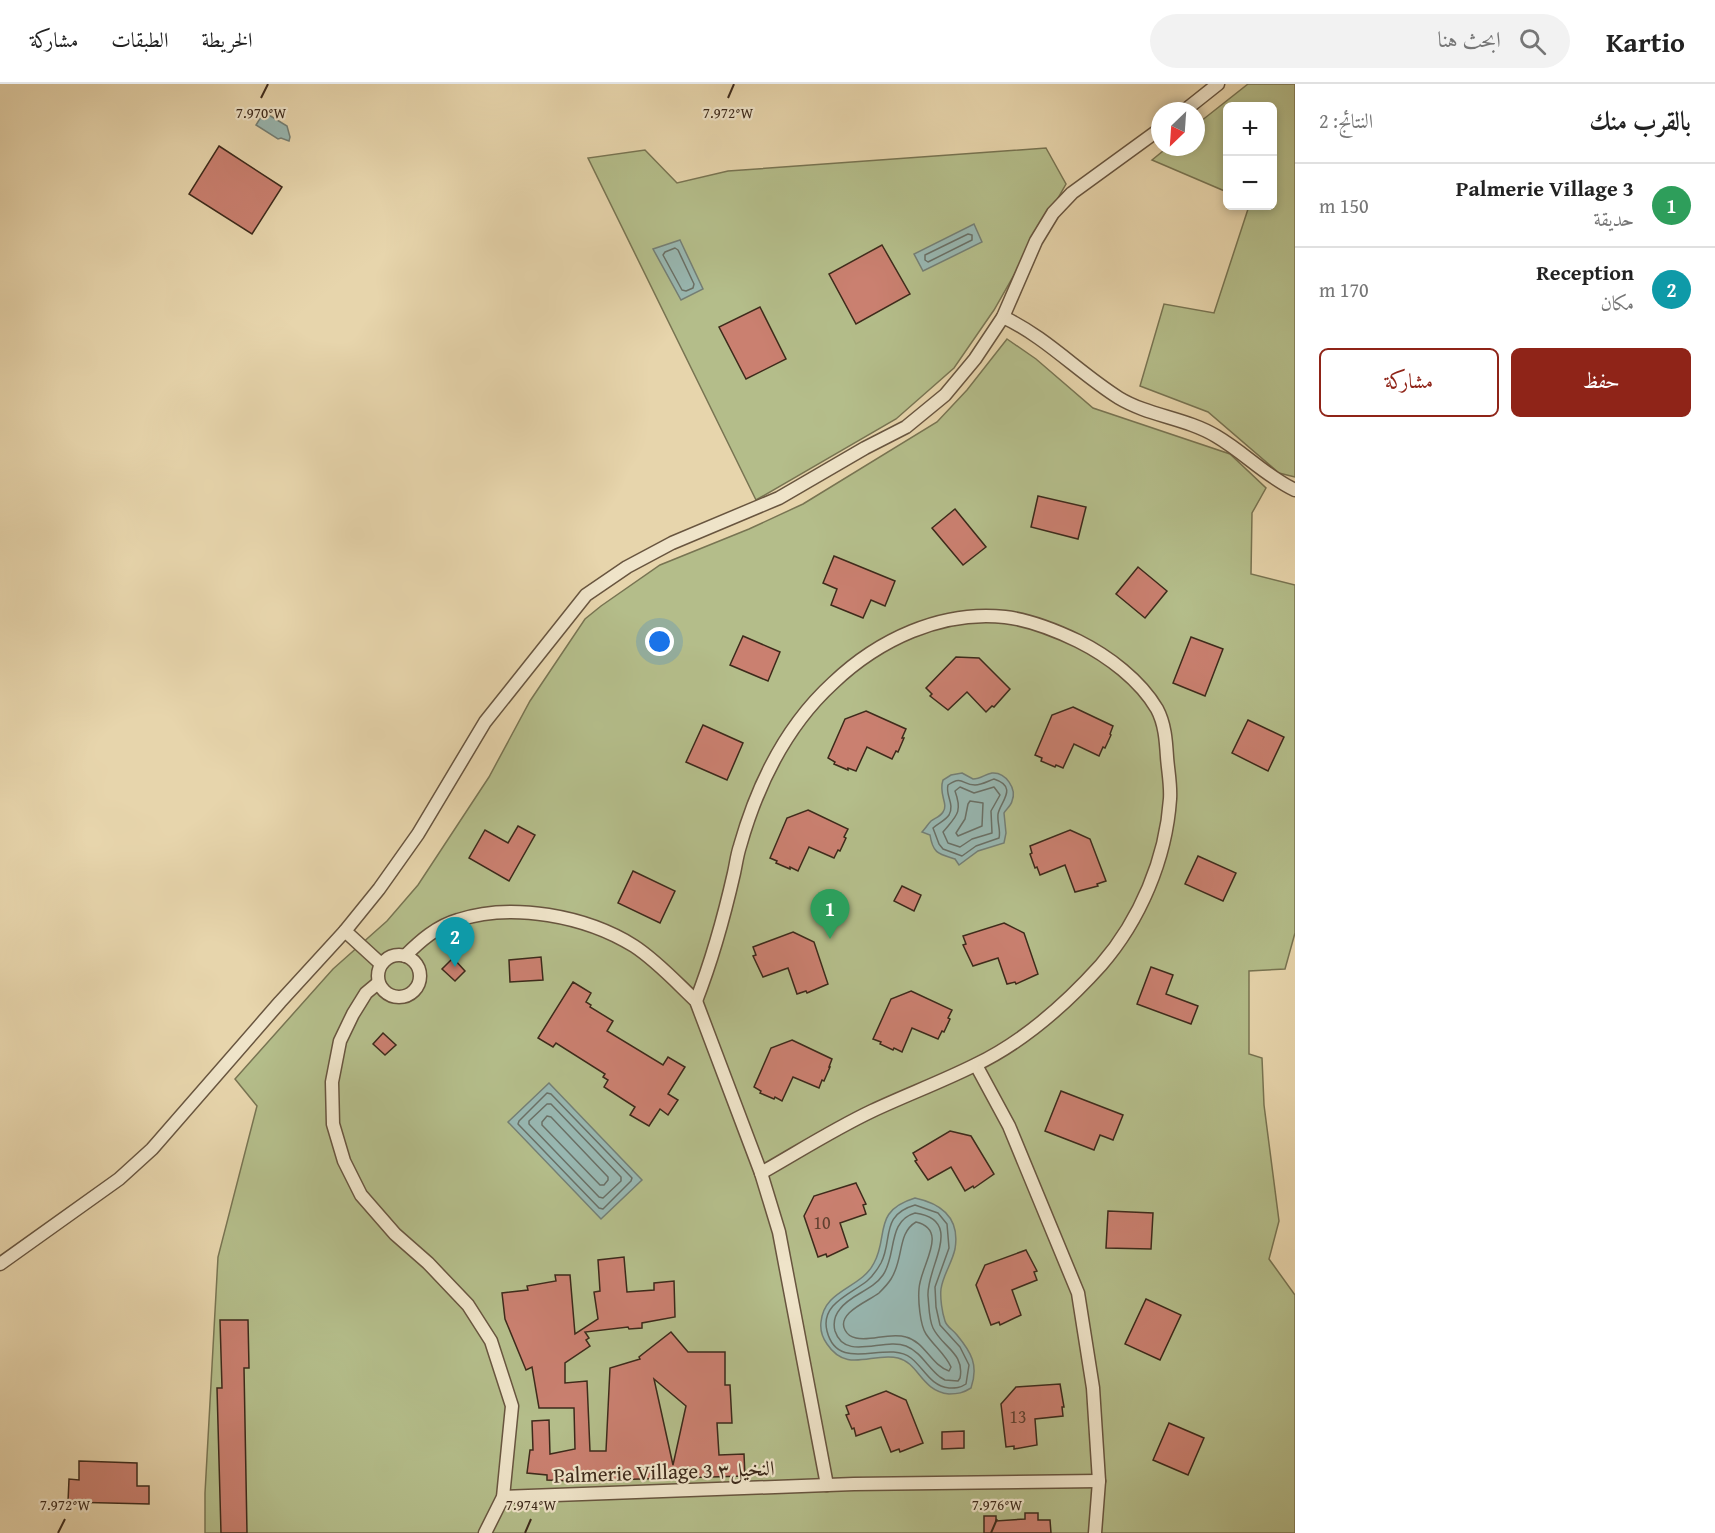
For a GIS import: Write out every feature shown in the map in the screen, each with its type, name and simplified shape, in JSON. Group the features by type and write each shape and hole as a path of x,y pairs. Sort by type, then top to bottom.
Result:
{"street":[{"path":"1195,102 1218,84"},
{"path":"0,1264 119,1179 152,1149 345,931 379,889 418,834 485,722 586,595 627,567 672,543 779,498 906,427 945,395 975,359 1003,317 1036,241 1053,213 1072,193 1151,136"},
{"path":"1003,317 1022,326 1121,399 1137,408 1189,424 1215,435 1264,473 1295,490"},
{"path":"696,1001 714,952 739,847 775,757 799,721 832,683 882,644 961,617 1005,617 1051,628 1116,663 1157,710 1166,738 1171,796 1166,831 1155,870 1135,919 1102,963 1056,1011 976,1065 868,1113 761,1173"},
{"path":"405,956 416,944 434,931 458,920 497,912 546,914 593,926 635,947 696,1001 761,1173 779,1232 827,1485"},
{"path":"345,931 381,964"},
{"path":"396,955 405,956 413,960 418,967 421,976 419,984 407,997 389,996 382,990 377,973 387,958 396,955"},
{"path":"378,982 366,993 340,1041 332,1082 333,1124 344,1161 361,1195 395,1234 428,1263 468,1305 491,1341 512,1406 503,1497 485,1533"},
{"path":"976,1065 1009,1126 1078,1293 1093,1388 1099,1481 1095,1533"},
{"name":"Palmerie Village 3 النخيل٣","path":"503,1497 827,1485 1099,1481"}],"green space":[{"path":"1248,84 1295,84 1295,477 1279,473 1208,412 1140,386 1164,304 1214,313 1248,210 1277,210 1277,102 1225,102"},
{"path":"1223,104 1223,190 1152,160 1157,156 1205,156 1205,118"},
{"path":"1046,148 1066,184 994,310 954,368 896,419 756,500 588,158 645,150 677,183 728,171"},
{"path":"1007,339 1036,359 1093,408 1230,454 1266,488 1252,513 1251,574 1295,585 1295,933 1285,969 1249,971 1249,1054 1262,1058 1264,1105 1279,1221 1269,1259 1295,1295 1295,1533 205,1533 205,1493 218,1257 257,1106 235,1079 333,969 387,921 418,885 489,777 530,701 585,619 660,565 749,529 803,504 937,422 967,390"}],"water":[{"path":"264,112 287,126 289,141 278,139 256,125"},
{"path":"974,224 982,242 923,271 914,254"},
{"path":"680,240 703,289 681,300 653,249"},
{"path":"962,773 973,779 992,773 1002,775 1012,787 1013,796 1011,804 1004,813 1006,833 1004,843 978,851 959,865 955,859 935,850 930,835 922,832 945,809 943,780 951,775"},
{"path":"549,1083 642,1180 601,1219 508,1122"},
{"path":"915,1198 934,1204 941,1209 952,1221 955,1229 955,1249 942,1284 941,1297 946,1323 966,1347 974,1366 971,1388 960,1393 949,1394 932,1388 911,1365 898,1358 851,1360 843,1358 827,1344 822,1333 821,1322 829,1303 861,1279 874,1263 887,1217 902,1203"}],"building":[{"path":"219,146 282,187 252,234 189,194"},
{"path":"882,245 910,294 856,324 829,274"},
{"path":"760,307 786,359 746,379 719,327"},
{"path":"1038,496 1086,507 1078,539 1031,527"},
{"path":"955,509 986,547 963,565 932,528"},
{"path":"834,556 895,581 885,606 871,600 863,618 831,605 837,589 823,583"},
{"path":"1138,567 1167,591 1145,618 1116,594"},
{"path":"743,636 780,652 768,681 730,665"},
{"path":"1191,637 1223,649 1205,696 1173,683"},
{"path":"956,657 979,658 1010,689 994,707 992,706 986,712 967,692 948,710 930,696 932,694 926,688"},
{"path":"1073,707 1113,726 1105,748 1103,747 1099,756 1074,744 1063,768 1041,761 1042,758 1035,755 1052,715"},
{"path":"866,711 906,729 898,752 896,751 892,759 867,747 856,771 834,764 835,762 828,758 845,719"},
{"path":"1248,720 1284,737 1268,771 1232,753"},
{"path":"703,725 743,743 727,780 686,762"},
{"path":"808,810 848,829 840,851 838,850 834,858 809,847 798,871 776,863 777,861 770,858 787,818"},
{"path":"518,826 535,835 509,881 469,858 485,830 508,843"},
{"path":"1070,830 1090,839 1106,881 1097,884 1098,886 1075,892 1065,865 1040,875 1037,867 1035,868 1030,846"},
{"path":"1198,856 1236,873 1223,901 1185,884"},
{"path":"633,871 675,891 660,923 618,903"},
{"path":"902,886 921,895 914,911 894,901"},
{"path":"1004,923 1024,933 1038,974 1016,984 1015,982 1007,984 998,958 973,966 963,945 966,944 963,936"},
{"path":"793,932 814,942 828,984 807,993 806,991 797,994 788,968 763,977 753,956 756,955 753,947"},
{"path":"541,957 543,980 510,982 509,960"},
{"path":"453,958 465,971 455,981 442,969"},
{"path":"1151,967 1173,975 1166,994 1198,1006 1191,1024 1137,1004"},
{"path":"573,982 591,993 586,1002 591,1005 590,1007 613,1021 607,1031 663,1065 668,1057 685,1067 668,1094 678,1100 668,1115 660,1109 649,1126 630,1115 635,1107 604,1087 608,1080 603,1077 605,1074 556,1043 553,1047 538,1038"},
{"path":"911,991 952,1010 948,1018 950,1019 938,1039 912,1028 902,1052 894,1048 893,1050 873,1039 891,999"},
{"path":"383,1033 396,1045 385,1055 373,1044"},
{"path":"792,1040 832,1059 824,1081 822,1080 819,1088 793,1077 782,1101 760,1093 761,1091 754,1087 771,1048"},
{"path":"1061,1091 1123,1115 1113,1140 1100,1135 1094,1150 1045,1131"},
{"path":"950,1131 971,1136 994,1174 974,1188 973,1186 965,1191 951,1167 928,1180 915,1161 917,1160 913,1153"},
{"path":"856,1183 866,1204 863,1205 866,1214 840,1223 848,1247 827,1257 826,1254 818,1257 804,1216 814,1196"},
{"path":"1108,1211 1153,1213 1151,1249 1106,1248"},
{"path":"1026,1250 1037,1271 1034,1272 1037,1280 1012,1290 1021,1315 1000,1325 999,1322 991,1325 976,1285 985,1265"},
{"path":"624,1257 627,1292 654,1290 654,1283 674,1281 675,1317 642,1323 642,1328 629,1329 628,1327 585,1332 590,1346 565,1363 565,1383 587,1381 590,1451 606,1451 610,1368 640,1359 639,1357 671,1332 688,1352 725,1352 725,1385 730,1385 732,1423 717,1423 719,1455 744,1454 745,1476 571,1481 547,1480 547,1475 527,1473 530,1450 533,1450 532,1421 549,1420 550,1454 575,1449 574,1408 539,1408 532,1367 526,1370 505,1319 502,1293 528,1290 527,1286 556,1281 555,1275 570,1275 575,1334 598,1319 594,1292 600,1291 598,1260","holes":["654,1379 686,1406 673,1465"]},
{"path":"1146,1299 1181,1315 1160,1360 1125,1344"},
{"path":"220,1320 248,1320 249,1368 244,1368 247,1533 221,1533 217,1388 222,1388"},
{"path":"1060,1384 1064,1407 1062,1407 1063,1416 1035,1419 1037,1445 1014,1449 1014,1446 1006,1447 1001,1404 1016,1387"},
{"path":"886,1391 906,1400 923,1443 900,1452 899,1449 891,1452 881,1427 856,1436 846,1415 849,1414 846,1406"},
{"path":"1169,1423 1204,1438 1188,1475 1153,1460"},
{"path":"964,1431 964,1448 942,1449 942,1432"},
{"path":"79,1461 137,1463 137,1486 149,1486 149,1504 68,1502 69,1479 79,1480"},
{"path":"1025,1513 1038,1513 1038,1520 1050,1520 1051,1533 984,1533 984,1516 996,1516 996,1521 1025,1519"}],"place":[{"name":"Palmerie Village 3","path":"830,939"},
{"name":"Reception","path":"455,967"}]}
